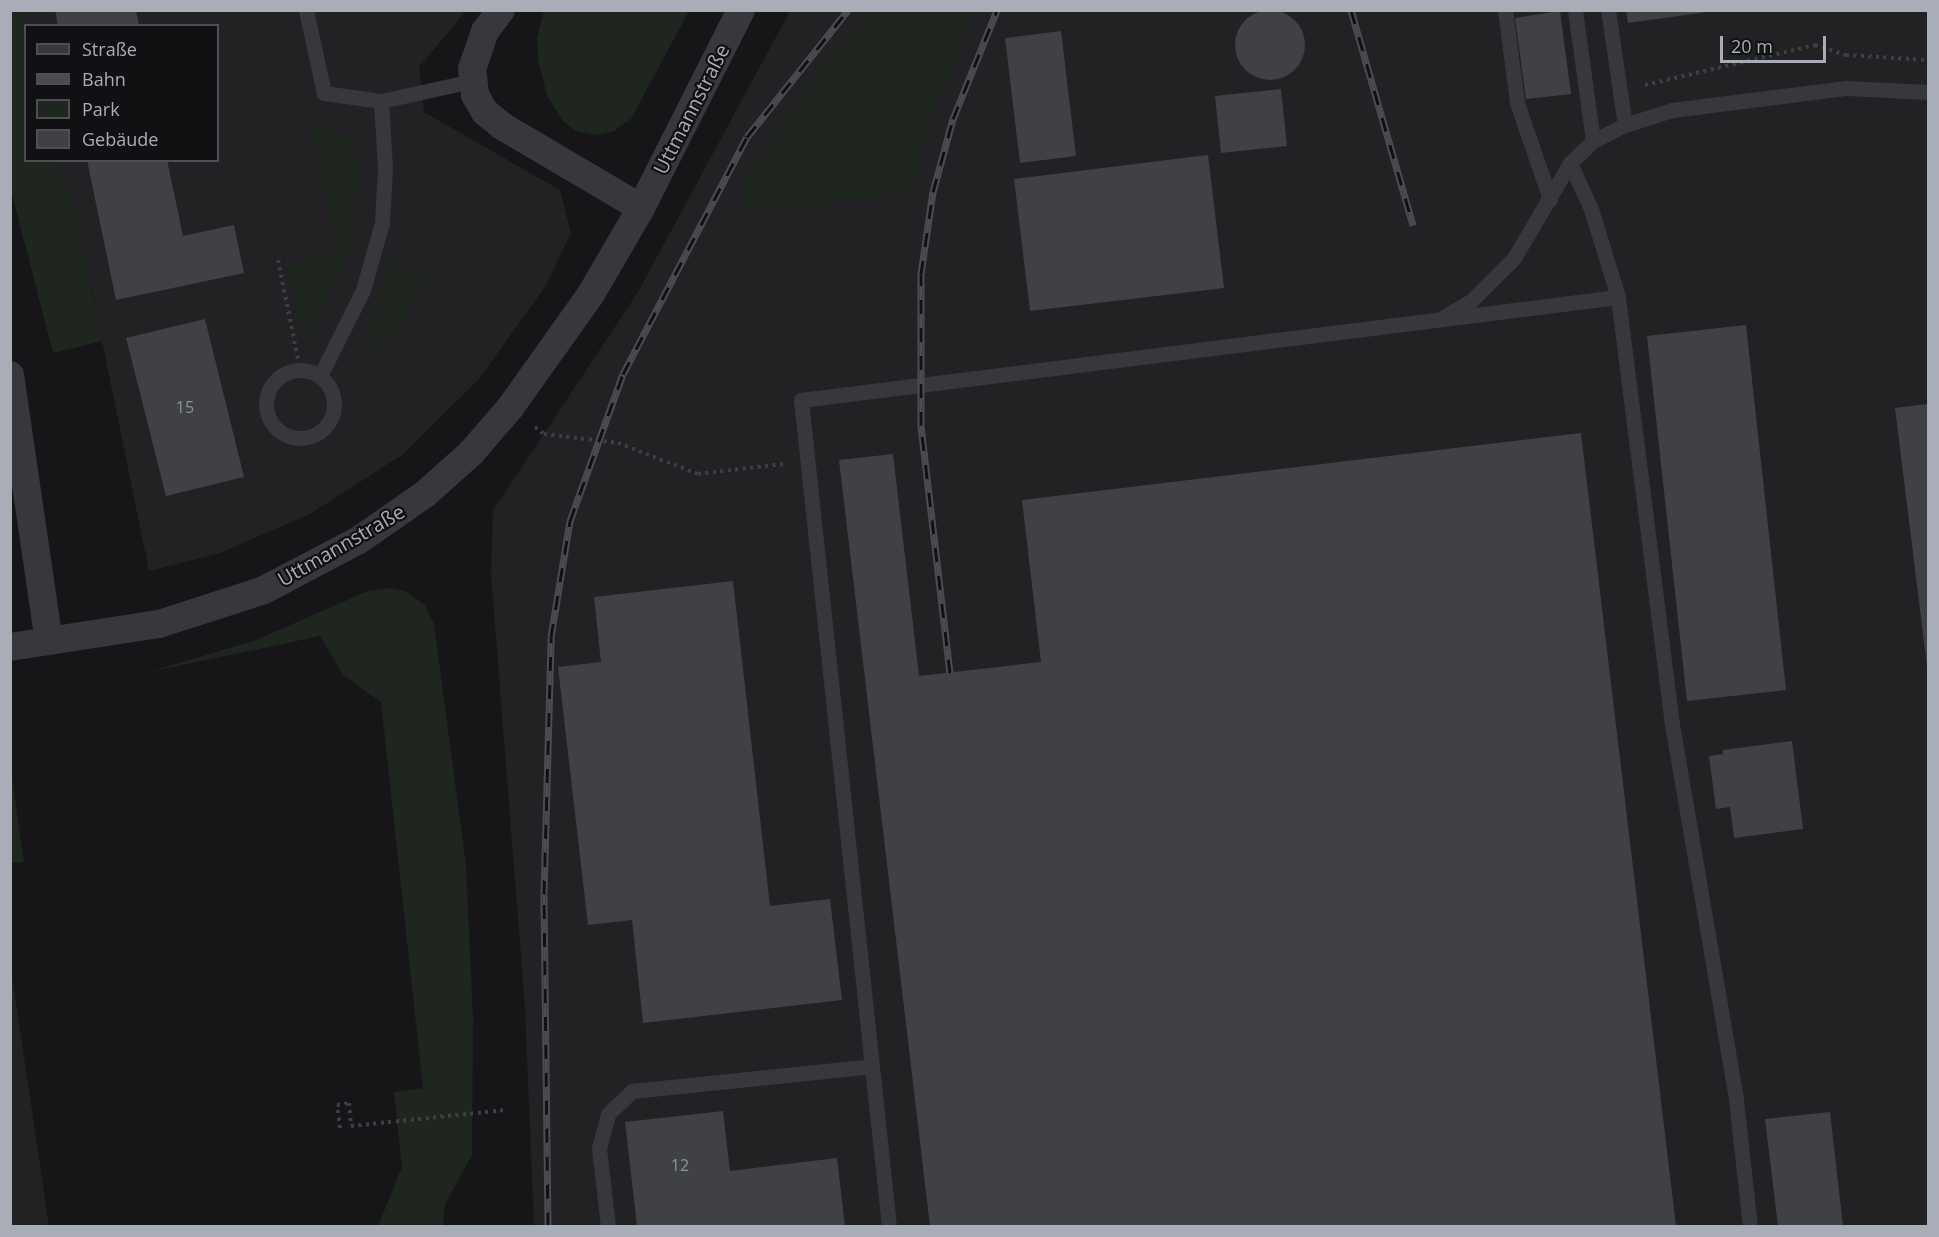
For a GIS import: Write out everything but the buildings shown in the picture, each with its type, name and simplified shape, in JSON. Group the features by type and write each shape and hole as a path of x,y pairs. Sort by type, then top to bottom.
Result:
{"street":[{"path":"501,10 476,50 472,81 485,112 502,126 641,208"},
{"name":"Uttmannstraße","path":"10,646 159,624 264,590 359,540 426,494 471,453 510,408 591,294 641,208 741,10"},
{"path":"10,375 49,641"}],"lane":[{"path":"306,10 324,93 381,101 472,81"},
{"path":"1505,10 1516,103 1550,199"},
{"path":"1575,10 1593,141"},
{"path":"1608,10 1625,124"},
{"path":"1439,320 1471,302 1514,258 1570,163 1593,141 1625,124 1672,110 1846,88 1929,92"},
{"path":"320,376 363,290 382,223 385,167 381,101"},
{"path":"1570,163 1591,209 1618,297 1672,724 1736,1100 1750,1227"},
{"path":"889,1227 801,400 1618,297"},
{"path":"301,370 320,376 328,385 334,402 329,422 307,437 286,435 271,422 266,408 268,394 278,378 301,370"},
{"path":"608,1227 599,1148 608,1113 632,1091 872,1066"}],"path":[{"path":"1645,85 1815,45 1846,55 1929,60"},
{"path":"278,260 301,370"},
{"path":"544,434 618,443 698,474 807,461"},
{"path":"340,1128 337,1105 349,1104 351,1126 505,1110"}],"shaded area":[{"path":"23,11 466,11 419,67 424,112 560,190 571,233 545,287 479,379 402,455 310,514 220,553 149,571 81,238 59,162 219,162 219,24 26,24"},
{"path":"790,11 1928,11 1928,1226 534,1226 525,1008 491,574 493,510 638,292"},
{"path":"11,969 49,1226 11,1226"}],"green space":[{"path":"544,10 689,11 631,119 614,131 595,135 576,131 563,121 547,96 538,59 537,38"},
{"path":"10,11 23,11 26,24 24,162 59,162 81,238 102,341 53,353 11,190"},
{"path":"874,11 975,11 931,117 911,193 747,213 743,181 833,50"},
{"path":"311,125 347,135 356,146 358,180 346,259 303,340 287,265 338,252"},
{"path":"392,260 425,278 396,337 385,345 374,344 366,330"},
{"path":"390,588 407,592 425,605 434,624 466,865 473,1019 472,1155 445,1204 443,1226 378,1226 402,1167 394,1092 423,1088 381,702 343,675 320,636 149,672 256,640 368,591"},
{"path":"10,763 24,862 11,863 10,863"}],"railway":[{"path":"548,1226 544,894 551,637 570,521 623,374 747,137 848,10"},
{"path":"950,673 921,425 921,274 933,192 953,119 997,10"},
{"path":"1351,10 1413,225"}]}
